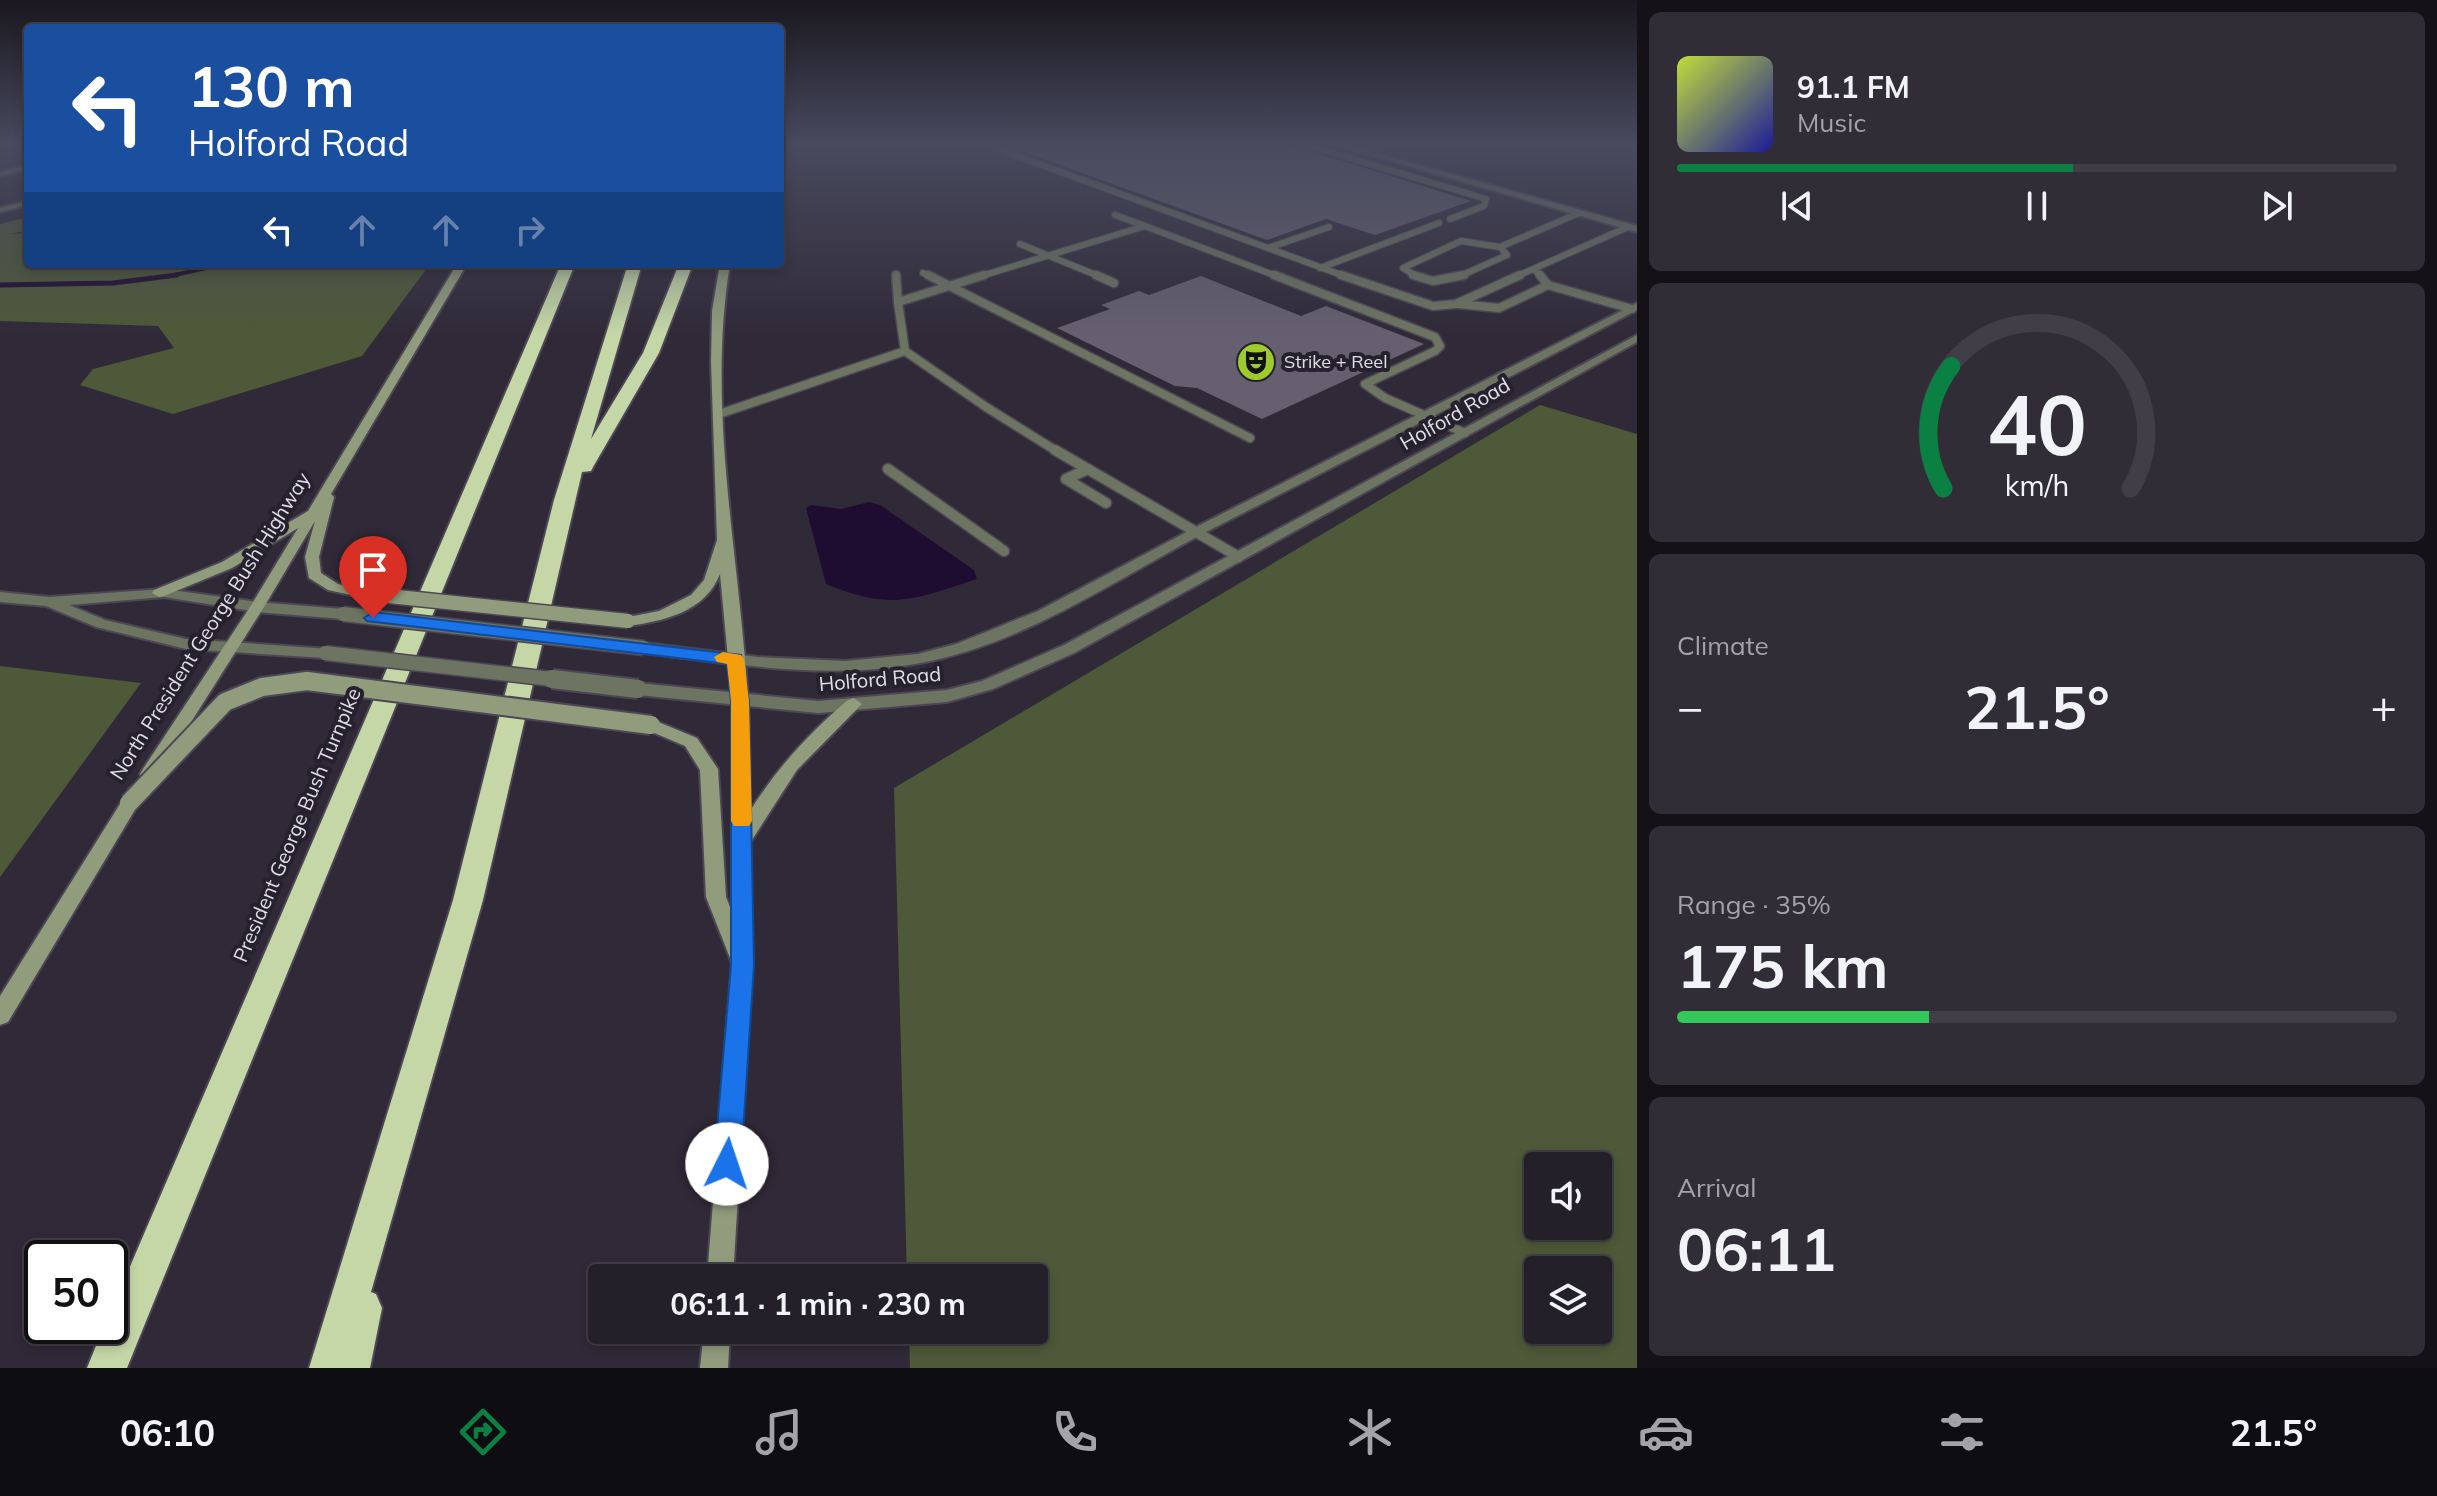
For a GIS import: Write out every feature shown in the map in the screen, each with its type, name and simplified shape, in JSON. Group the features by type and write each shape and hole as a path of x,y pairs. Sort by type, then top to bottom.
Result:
{"highway":[{"name":"President George Bush Turnpike","path":"128,1318 566,268"},
{"path":"329,1368 468,900 564,500 634,268"},
{"path":"564,500 651,353 684,268"},
{"path":"350,1368 392,1164"},
{"path":"87,1368 110,1344"},
{"name":"President George Bush Turnpike","path":"107,1368 117,1344"}],"main road":[{"name":"North President George Bush Highway","path":"0,1015 129,803 257,607 460,268"},
{"path":"721,1264 742,965 740,701 724,532 719,414 717,311 724,268"},
{"path":"333,480 312,557 314,575 333,587 360,593 628,621 653,618 679,608 700,595 711,581 724,532"},
{"path":"159,593 227,565 313,512"},
{"path":"129,803 225,702 262,687 307,681 651,725 691,742 709,769 716,897 742,965"},
{"path":"742,840 774,784 802,749 854,704"},
{"path":"714,1368 716,1344"}],"street":[{"path":"1554,206 1633,228"},
{"name":"Holford Road","path":"0,597 49,602 159,593 257,607 735,659 874,665 930,655 1003,632 1079,597 1197,532 1634,308"},
{"name":"Holford Road","path":"49,602 101,624 186,644 325,653 740,701 818,707 947,696 987,685 1069,649 1637,338"}],"lane":[{"path":"1153,206 1433,306 1456,304 1499,308 1548,285 1634,308"},
{"path":"1450,219 1484,206"},
{"path":"1500,247 1507,255 1447,282 1424,280 1403,268 1461,241 1500,247 1579,213"},
{"path":"1115,215 1435,337 1440,346 1435,351 1365,384 1370,390 1465,433"},
{"path":"1320,268 1439,223"},
{"path":"898,302 1145,226"},
{"path":"1268,248 1329,227"},
{"path":"1456,304 1633,228"},
{"path":"1020,244 1114,283"},
{"path":"1534,269 1548,285"},
{"path":"923,273 1250,438"},
{"path":"896,274 905,351 972,399 1239,557"},
{"path":"719,414 905,351"},
{"path":"888,469 1004,551"},
{"path":"1088,469 1066,479 1106,503"}],"green space":[{"path":"24,218 24,231 11,234 24,233 24,268 427,268 362,356 173,414 80,385 93,369 174,348 158,326 0,321 0,224"},
{"path":"1540,405 1637,434 1637,1368 910,1368 909,1344 1048,1344 1048,1264 907,1264 894,788"},
{"path":"0,666 141,683 0,877"}],"shaded area":[{"path":"869,502 880,505 974,570 977,579 902,600 868,598 826,584 806,508 811,505 841,509"}],"building":[{"path":"1173,206 1457,206 1375,235 1326,219 1267,240"},
{"name":"Strike + Reel","path":"1201,276 1301,316 1326,306 1424,344 1262,419 1197,388 1175,386 1057,328 1110,309 1101,305 1139,291 1149,295"}],"waterway":[{"path":"170,276 207,268"},
{"path":"170,276 177,275"},
{"path":"0,285 113,283 170,276"},
{"path":"165,277 170,276"}],"slow traffic":[{"path":"723,657 735,659 740,701 742,821"}],"place":[{"name":"Strike + Reel","path":"1256,362"}],"route":[{"path":"373,618 735,659 740,701 742,965 727,1164"}]}
